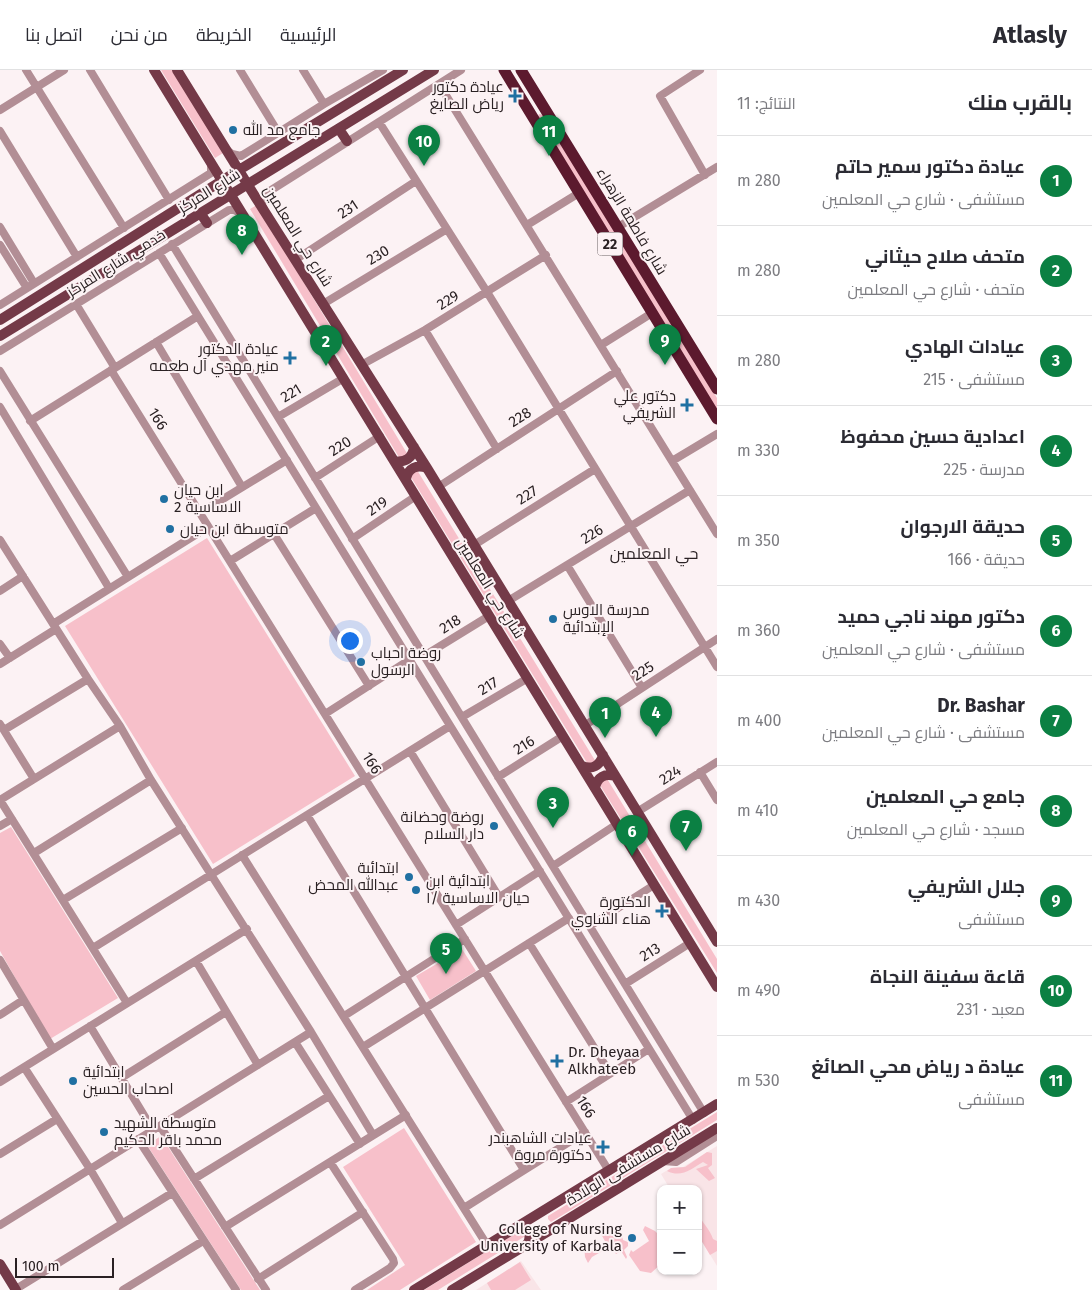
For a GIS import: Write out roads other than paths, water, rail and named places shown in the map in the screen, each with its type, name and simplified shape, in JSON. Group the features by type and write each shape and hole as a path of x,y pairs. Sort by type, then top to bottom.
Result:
{"highway":[{"name":"شارع فاطمة الزهراء","path":"504,70 717,419"},
{"name":"شارع فاطمة الزهراء","path":"521,70 717,389"},
{"path":"523,101 531,100 536,94"},
{"path":"532,117 538,111 546,110"}],"main road":[{"name":"شارع حي المعلمين","path":"154,70 717,987"},
{"name":"شارع حي المعلمين","path":"178,70 323,304 363,364 637,812 714,928 717,942"},
{"name":"شارع المركز","path":"0,320 222,180 403,70"},
{"name":"شارع المركز","path":"0,336 434,70"},
{"path":"345,92 351,102"},
{"path":"339,129 347,141"},
{"path":"183,191 190,201"},
{"path":"201,214 207,223"},
{"path":"394,461 404,461 409,458 413,453 414,447"},
{"path":"406,479 409,471 414,468 422,466 427,468"},
{"path":"582,766 594,767 601,761 603,755"},
{"path":"595,788 602,776 610,774 615,776"},
{"name":"شارع مستشفى الولادة","path":"414,1290 717,1104"},
{"name":"شارع مستشفى الولادة","path":"452,1290 717,1128"},
{"path":"546,1210 546,1220 549,1224 557,1226"},
{"path":"518,1226 528,1230 530,1235 528,1243"},
{"path":"0,1264 16,1289"}],"street":[{"path":"26,70 124,228"},
{"path":"0,110 64,70"},
{"path":"90,70 169,200"},
{"path":"240,70 278,132"},
{"path":"303,70 324,104"},
{"path":"227,150 232,154 241,156 383,70"},
{"path":"265,211 262,204 265,194 461,70"},
{"path":"700,70 660,96 705,175"},
{"path":"439,84 717,534"},
{"path":"379,122 487,292 717,667"},
{"path":"0,131 77,257"},
{"name":"خدمي شارع المركز","path":"0,304 211,173 211,160"},
{"path":"618,227 717,167"},
{"name":"231","path":"296,260 416,181"},
{"path":"527,225 579,193"},
{"name":"خدمي شارع المركز","path":"0,350 229,210 241,212 246,220"},
{"path":"0,227 31,286"},
{"name":"230","path":"323,304 447,228"},
{"path":"172,244 704,1112"},
{"path":"0,245 31,286"},
{"path":"159,253 693,1120"},
{"name":"229","path":"363,364 425,330 546,255"},
{"path":"172,274 171,269 174,263 180,262 185,265"},
{"name":"166","path":"76,304 208,527 609,1170"},
{"path":"601,345 652,313"},
{"path":"30,421 198,316"},
{"path":"425,330 497,449"},
{"path":"156,342 242,487"},
{"path":"235,376 244,379 248,374 248,368"},
{"path":"0,370 128,577"},
{"name":"228","path":"438,487 617,371"},
{"name":"221","path":"278,417 344,378"},
{"path":"246,394 248,384 258,385"},
{"path":"0,408 109,588"},
{"path":"672,461 717,434"},
{"name":"220","path":"315,478 380,436"},
{"path":"200,513 287,460"},
{"name":"227","path":"474,545 595,469"},
{"name":"226","path":"508,601 690,490"},
{"name":"219","path":"352,539 416,496"},
{"path":"230,561 316,508"},
{"path":"0,664 109,588 208,527"},
{"path":"274,534 369,686"},
{"path":"0,540 54,627 120,726 151,780 311,1032 373,1135"},
{"path":"567,565 642,688"},
{"path":"0,591 23,576"},
{"name":"218","path":"424,656 490,616"},
{"name":"225","path":"584,726 717,639"},
{"path":"0,644 10,658"},
{"path":"325,714 409,660"},
{"name":"217","path":"462,717 528,678"},
{"path":"34,779 2,727 88,679"},
{"path":"428,690 432,693 438,692 441,684"},
{"path":"439,707 438,703 441,698 444,696 450,699"},
{"path":"120,726 0,800 128,1003"},
{"path":"93,948 450,726"},
{"name":"216","path":"498,777 563,736"},
{"path":"410,751 499,897"},
{"name":"224","path":"637,812 717,762"},
{"path":"700,772 717,800"},
{"path":"34,854 151,780"},
{"path":"307,815 524,1170"},
{"path":"0,826 12,819"},
{"path":"553,866 617,824"},
{"path":"63,900 182,828"},
{"path":"242,855 487,1246"},
{"path":"456,924 540,871"},
{"path":"550,888 559,889 562,881"},
{"path":"590,926 654,884"},
{"path":"560,903 562,895 572,896"},
{"path":"363,1047 569,918"},
{"path":"0,1082 246,929"},
{"path":"344,1016 465,939"},
{"path":"529,943 610,1073"},
{"name":"213","path":"625,984 690,943"},
{"path":"0,960 54,1049"},
{"path":"196,961 258,1065"},
{"path":"0,1015 23,1000"},
{"path":"121,1078 226,1012"},
{"path":"90,1026 153,1130"},
{"path":"0,1225 311,1032"},
{"path":"295,1042 360,1144"},
{"path":"566,1102 649,1049"},
{"path":"24,1067 90,1169 122,1223"},
{"path":"194,1179 329,1096"},
{"path":"682,1103 688,1106 694,1102 694,1096"},
{"path":"225,1227 406,1115"},
{"path":"0,1154 57,1118"},
{"path":"160,1126 266,1290"},
{"path":"464,1208 585,1132"},
{"path":"661,1162 667,1160 676,1162 717,1136"},
{"path":"138,1140 236,1290"},
{"path":"330,1162 392,1256 394,1263 390,1268 355,1290"},
{"path":"16,1289 172,1193"},
{"path":"258,1279 363,1212"},
{"path":"123,1290 203,1241"}],"place":[{"name":"عيادة دكتور رياض الصايغ","path":"515,96"},
{"name":"جامع مد الله","path":"233,130"},
{"name":"عيادة د رياض محي الصائغ","path":"549,156"},
{"name":"قاعة سفينة النجاة","path":"424,166"},
{"name":"جامع حي المعلمين","path":"242,255"},
{"name":"عيادة الدكتور منير مهدي آل طعمه","path":"290,358"},
{"name":"جلال الشريفي","path":"665,365"},
{"name":"متحف صلاح حيثاني","path":"326,366"},
{"name":"دكتور علي الشريفي","path":"687,405"},
{"name":"ابن حيان الاساسية 2","path":"164,499"},
{"name":"متوسطة ابن حيان","path":"170,529"},
{"name":"مدرسة الاوس الإبتدائية","path":"553,619"},
{"name":"روضة احباب الرسول","path":"361,662"},
{"name":"اعدادية حسين محفوظ","path":"656,737"},
{"name":"عيادة دكتور سمير حاتم","path":"605,738"},
{"name":"روضة وحضانة دار السلام","path":"494,826"},
{"name":"عيادات الهادي","path":"553,828"},
{"name":"Dr. Bashar","path":"686,851"},
{"name":"دكتور مهند ناجي حميد","path":"632,856"},
{"name":"ابتدائية عبدالله المحض","path":"409,877"},
{"name":"ابتدائية ابن حيان الاساسية /١","path":"416,890"},
{"name":"الدكتورة هناء الشاوي","path":"662,911"},
{"name":"حديقة الارجوان","path":"446,974"},
{"name":"Dr. Dheyaa Alkhateeb","path":"557,1061"},
{"name":"ابتدائية اصحاب الحسين","path":"73,1081"},
{"name":"متوسطة الشهيد محمد باقر الحكيم","path":"104,1132"},
{"name":"عيادات الشاهبندر دكتورة مروة","path":"603,1147"},
{"name":"College of Nursing University of Karbala","path":"632,1238"}],"district":[{"name":"حي المعلمين","path":"654,553"}]}
